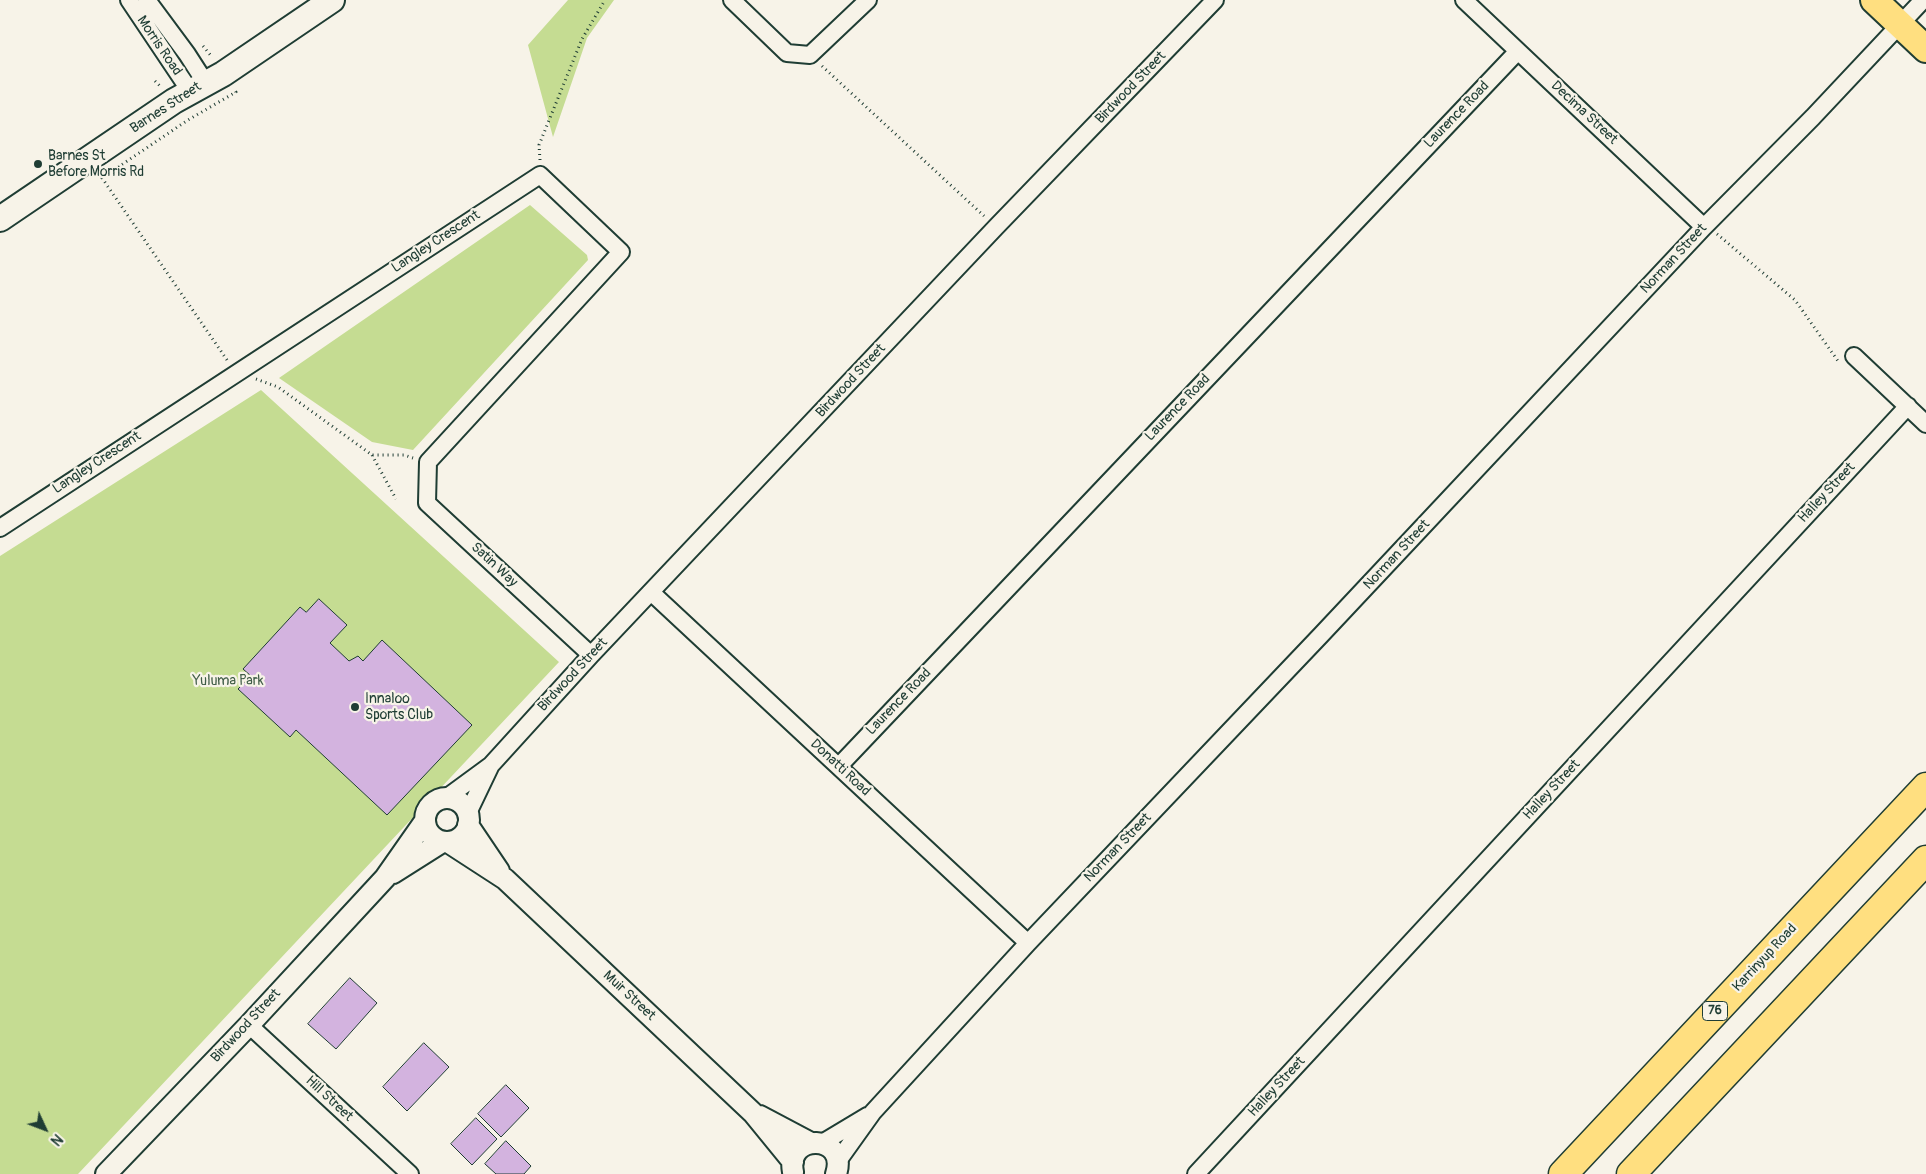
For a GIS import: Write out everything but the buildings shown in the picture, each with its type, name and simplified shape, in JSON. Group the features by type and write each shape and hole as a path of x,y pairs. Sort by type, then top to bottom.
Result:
{"highway":[{"name":"Karrinyup Road","path":"1563,1174 1926,786"},
{"path":"1631,1174 1926,860"}],"main road":[{"name":"Barnes Street","path":"0,218 194,80 214,60 304,0"},
{"name":"Barnes Street","path":"0,200 194,80 223,74 332,0"},
{"path":"1874,0 1926,49"}],"street":[{"name":"Morris Road","path":"129,0 194,80"},
{"name":"Morris Road","path":"147,0 194,80"},
{"path":"732,0 787,53 810,55 868,0"},
{"name":"Birdwood Street","path":"446,798 490,765 591,655 652,593 996,227 1216,0"},
{"name":"Decima Street","path":"1464,0 1704,227"},
{"name":"Norman Street","path":"838,1170 873,1112 1028,943 1348,607 1704,227 1813,117 1924,0"},
{"name":"Laurence Road","path":"838,766 1518,51"},
{"name":"Langley Crescent","path":"0,528 235,372 540,175"},
{"path":"428,462 621,252 540,175"},
{"path":"1854,356 1926,424"},
{"name":"Halley Street","path":"1196,1174 1908,406"},
{"name":"Satin Way","path":"428,462 427,503 591,655"},
{"name":"Donatti Road","path":"652,593 1028,943"},
{"name":"Birdwood Street","path":"468,819 490,765"},
{"path":"446,798 462,804 468,819 463,835 458,839 445,842 432,836 425,821 431,805 435,801 446,798"},
{"name":"Muir Street","path":"468,819 505,879"},
{"name":"Birdwood Street","path":"106,1174 249,1025 385,878 425,821"},
{"name":"Birdwood Street","path":"385,878 445,842"},
{"name":"Muir Street","path":"445,842 505,879 754,1113 793,1171"},
{"name":"Hill Street","path":"249,1025 410,1174"},
{"name":"Norman Street","path":"816,1143 873,1112"},
{"name":"Muir Street","path":"754,1113 816,1143"},
{"path":"793,1171 794,1156 801,1148 816,1143 832,1150 838,1170"}],"path":[{"path":"540,175 539,145 582,39 605,0"},
{"path":"810,55 996,227"},
{"path":"236,92 188,120 102,178 235,372 278,387 372,455 396,500"},
{"path":"1704,227 1723,237 1794,300 1843,368 1854,356"},
{"path":"372,455 404,455 428,462"}],"green space":[{"path":"568,0 614,0 587,38 553,137 528,45"},
{"path":"530,205 587,255 588,260 413,450 372,442 279,378"},
{"name":"Yuluma Park","path":"261,390 559,662 78,1174 0,1174 0,556"}],"place":[{"name":"Barnes St Before Morris Rd","path":"38,164"},
{"name":"Innaloo Sports Club","path":"355,707"}]}
